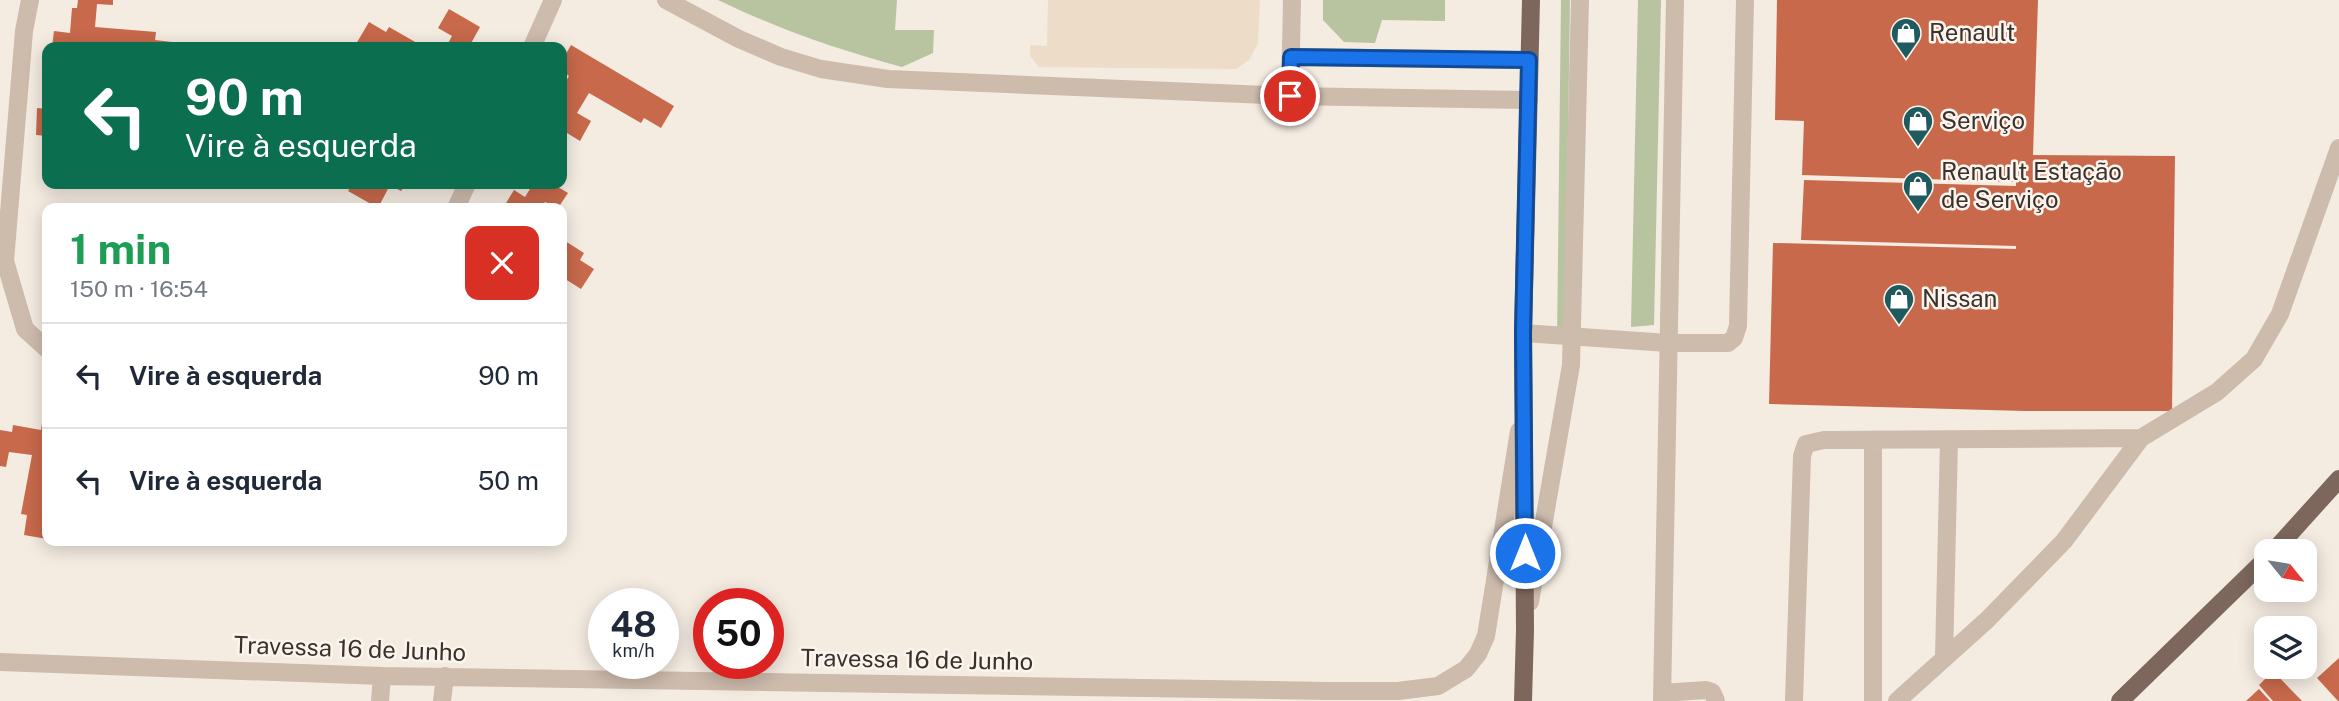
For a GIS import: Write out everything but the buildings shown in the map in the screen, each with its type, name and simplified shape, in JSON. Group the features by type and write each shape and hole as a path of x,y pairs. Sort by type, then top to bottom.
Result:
{"main road":[{"path":"1523,701 1523,333 1531,0"},
{"path":"2285,539 2339,479"},
{"path":"2120,701 2254,571"}],"street":[{"path":"30,0 24,31 5,261 25,329 42,344"},
{"path":"666,0 781,57 835,71 888,79 1290,96 1529,100"},
{"path":"1290,96 1292,0"},
{"path":"1525,630 1571,365 1580,0"},
{"path":"1675,0 1662,697 1706,690 1712,692 1717,701"},
{"path":"1523,333 1668,343 1728,342 1737,332 1745,0"},
{"path":"534,42 554,2"},
{"path":"1291,57 1529,60"},
{"path":"1897,701 1987,620 2064,541 2141,438 2217,392 2254,359 2280,314 2339,148"},
{"name":"Travessa 16 de Junho","path":"0,662 382,676 1328,691 1398,691 1438,686 1466,670 1486,636 1524,400"},
{"path":"1794,701 1802,456 1806,444 1813,441 2141,438"},
{"path":"1873,440 1873,701"},
{"path":"1944,659 1949,440"},
{"path":"380,701 382,676"},
{"path":"442,701 445,677"}],"green space":[{"path":"718,0 897,0 895,30 934,30 933,53 902,67 808,38"},
{"path":"1323,0 1445,0 1445,21 1382,20 1375,43 1344,42 1323,20"},
{"path":"1561,0 1570,0 1565,342 1557,342"},
{"path":"1638,0 1661,0 1654,325 1631,327"}],"shaded area":[{"path":"1048,0 1260,0 1258,43 1249,60 1236,69 1039,67 1030,56 1030,45 1047,46"}],"place":[{"name":"Renault","path":"1906,60"},
{"name":"Serviço","path":"1918,148"},
{"name":"Renault Estação de Serviço","path":"1918,213"},
{"name":"Nissan","path":"1899,326"}],"route":[{"path":"1290,96 1291,57 1529,60 1523,333 1525,553"}]}
